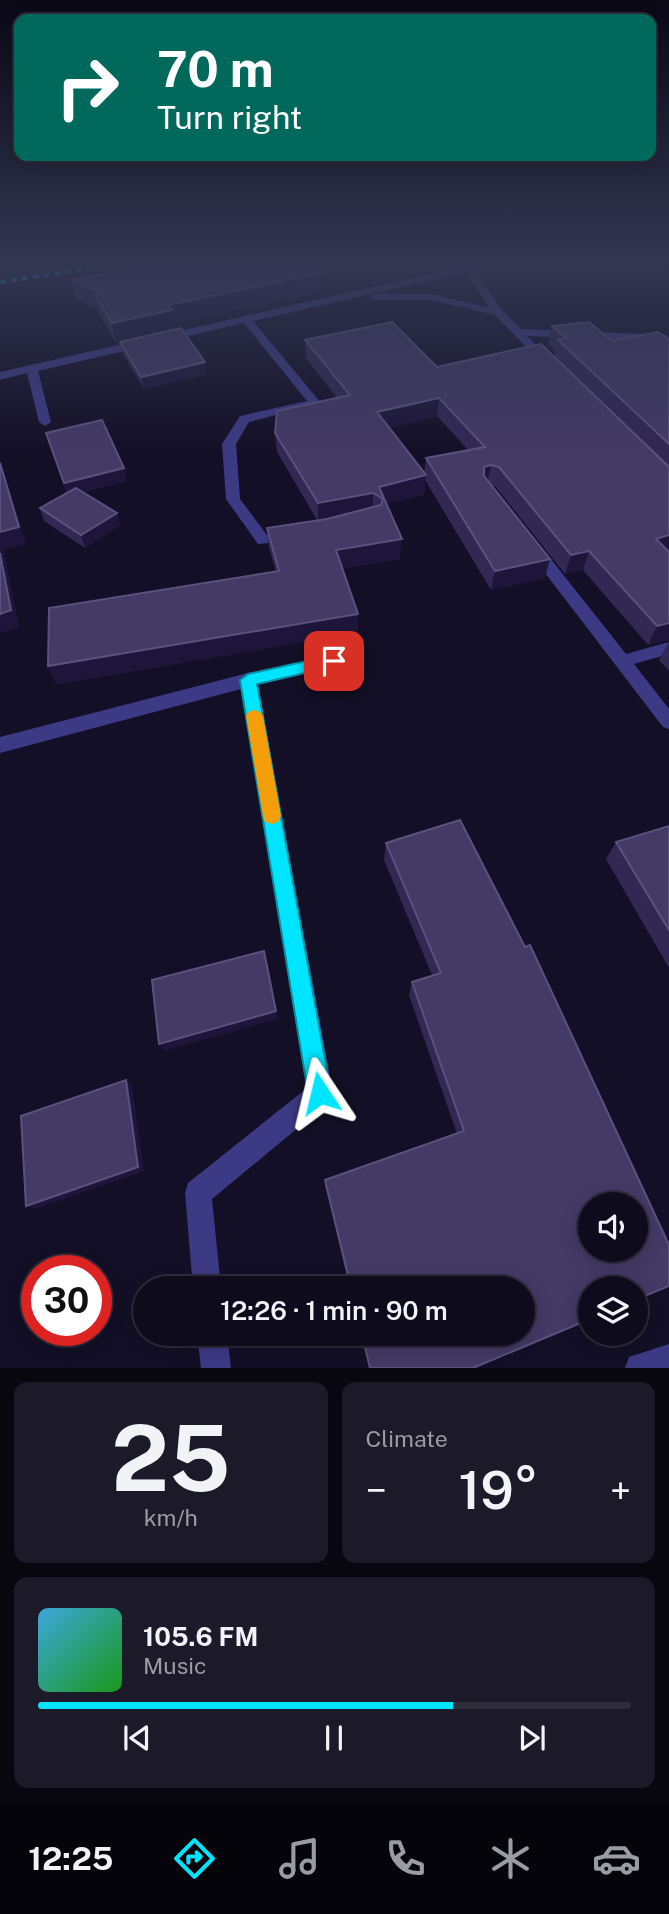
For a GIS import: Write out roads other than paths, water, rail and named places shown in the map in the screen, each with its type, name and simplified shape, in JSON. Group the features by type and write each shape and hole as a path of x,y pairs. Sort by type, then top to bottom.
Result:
{"street":[{"path":"0,376 221,325"},
{"path":"251,325 315,403 244,419 229,444 233,499 263,541 304,533"},
{"path":"510,325 554,369"},
{"path":"516,332 645,337 669,356"},
{"path":"32,369 45,422"},
{"path":"522,533 669,722"},
{"path":"623,661 669,648"},
{"path":"0,746 248,680 334,661"},
{"path":"206,1276 198,1193 320,1093 248,680"},
{"path":"213,1346 216,1368"},
{"path":"640,1368 669,1359"}]}
